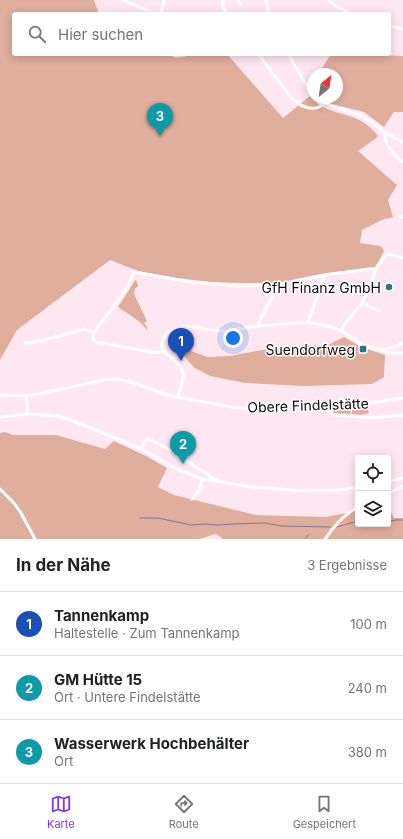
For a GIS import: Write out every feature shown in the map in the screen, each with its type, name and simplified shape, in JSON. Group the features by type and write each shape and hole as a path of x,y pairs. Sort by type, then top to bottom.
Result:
{"street":[{"path":"123,0 151,12"},
{"path":"161,12 164,0"},
{"path":"223,0 223,7 226,12"},
{"path":"238,0 241,4"},
{"path":"266,0 269,12"},
{"path":"328,0 347,12"},
{"path":"391,26 403,29"},
{"path":"260,56 290,96 300,105 307,108 317,108 324,104 362,116 384,132 403,142"},
{"path":"289,56 307,86"},
{"path":"384,132 385,140 389,149 403,162"},
{"path":"341,331 362,303 376,269 385,256 388,254 403,258"},
{"path":"163,351 157,353 96,342 93,340 93,333 119,299 134,272 191,282 240,286 274,286 325,275 376,269"},
{"path":"308,322 325,275"},
{"path":"260,326 260,320 276,290 274,286"},
{"path":"362,303 379,311"},
{"path":"177,397 183,382 184,376 182,369 179,364 163,351 161,347 164,337 169,332 175,328 183,326 220,331 308,322 328,326 341,331 360,344 373,348 390,348 403,343"},
{"path":"25,343 41,341 84,329 93,333"},
{"path":"380,349 388,353 403,353"},
{"name":"Obere Findelstätte","path":"0,395 26,396 114,379 128,381 177,397 249,409 307,405 352,406 403,398"},
{"path":"26,396 28,414"},
{"path":"328,406 330,412 334,415 373,418 403,415"},
{"path":"0,417 28,414 59,416 141,449 173,467 202,479 253,487 303,491 339,490 355,487"},
{"path":"141,449 147,438 165,447 221,482"},
{"path":"391,480 403,478"},
{"path":"192,499 199,490 202,479"},
{"path":"391,492 403,486"},
{"path":"0,490 22,513 35,539"},
{"path":"325,539 342,518 355,509"}],"shaded area":[{"path":"0,0 94,0 98,12 12,12 12,56 172,56 176,58 187,56 229,56 283,118 307,98 307,104 318,104 333,111 360,120 372,129 378,136 358,151 397,185 388,200 393,217 382,220 362,230 360,243 381,246 384,251 374,268 326,273 276,283 243,283 211,282 176,278 138,271 110,260 17,330 0,360"},
{"path":"330,56 403,56 403,112 394,112 384,127 364,112 331,104 343,104 343,68 322,68"},
{"path":"136,279 138,286 135,289 134,294 147,321 144,323 147,330 140,322 118,307"},
{"path":"344,337 361,347 385,355 384,377 372,384 304,386 245,383 210,376 195,368 182,352 185,342 191,351 208,357 230,356 291,346 328,345"},
{"path":"367,407 369,413 361,415 352,414 352,409"},
{"path":"332,409 350,409 351,414 334,413"},
{"path":"5,432 13,435 56,435 105,449 114,441 167,468 158,487 174,495 256,515 325,517 355,510 355,527 391,527 391,512 394,518 403,518 403,539 223,539 216,534 199,539 0,539 0,433"}],"waterway":[{"path":"140,518 158,518 191,525 264,523 282,526 330,527"},
{"path":"391,521 403,520"},
{"path":"337,527 355,522"},
{"path":"305,539 309,534"}],"place":[{"name":"Wasserwerk Hochbehälter","path":"160,136"},
{"name":"GfH Finanz GmbH","path":"389,287"},
{"name":"Suendorfweg","path":"363,349"},
{"name":"Tannenkamp","path":"181,361"},
{"name":"GM Hütte 15","path":"183,464"}]}
